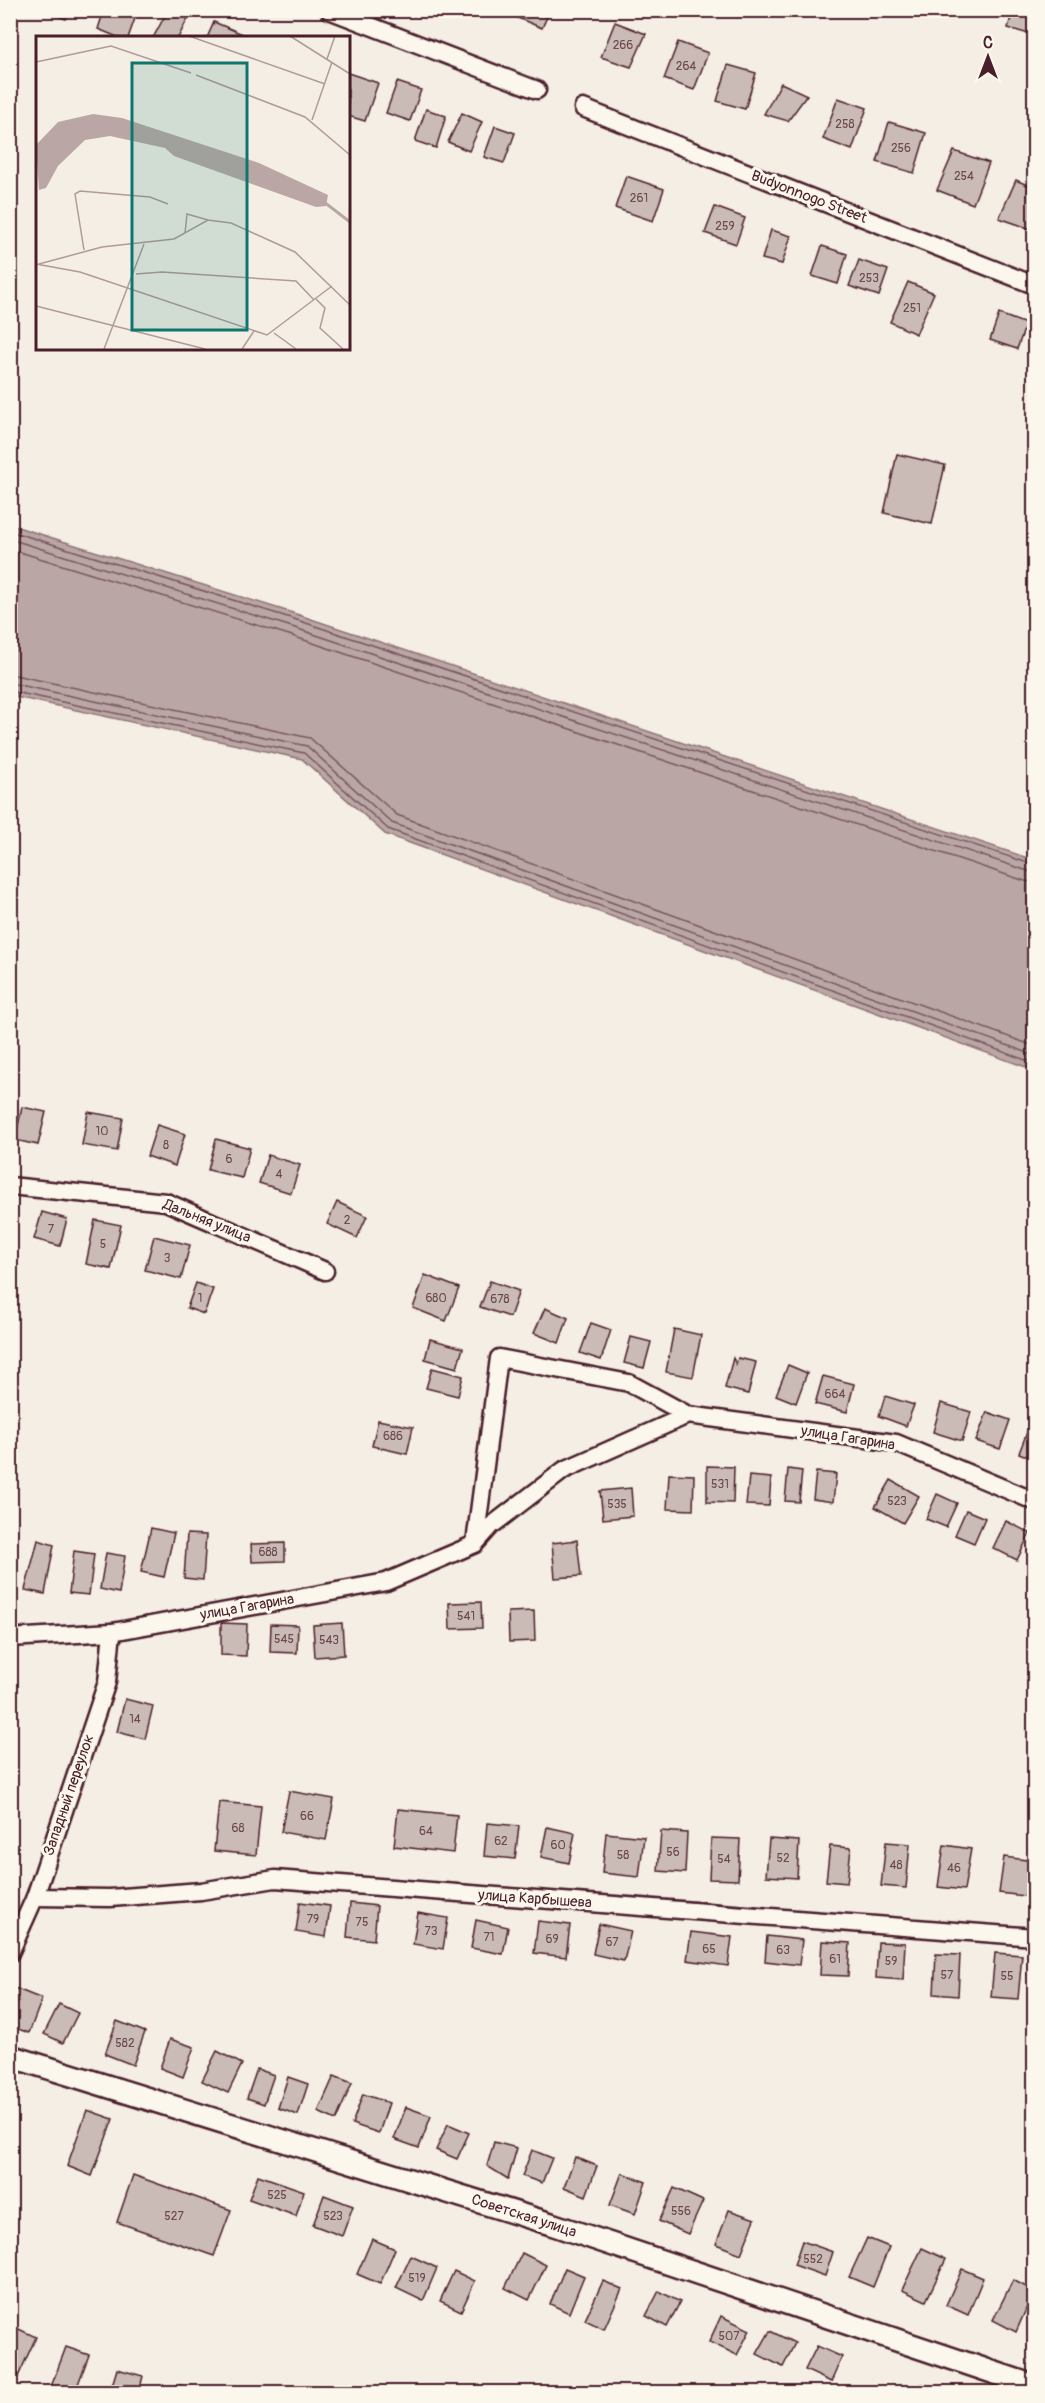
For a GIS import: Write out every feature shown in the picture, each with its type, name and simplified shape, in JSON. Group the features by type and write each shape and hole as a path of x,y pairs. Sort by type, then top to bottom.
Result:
{"street":[{"path":"329,10 537,90"},
{"name":"Budyonnogo Street","path":"583,108 1035,285"},
{"name":"Дальняя улица","path":"10,1186 166,1202 325,1270"},
{"name":"улица Гагарина","path":"475,1544 500,1358 629,1383 688,1415 896,1443 1035,1501"},
{"name":"улица Гагарина","path":"10,1638 112,1632 386,1582 475,1544 491,1526 564,1470 688,1415"},
{"name":"Западный переулок","path":"10,1953 35,1897 107,1682 112,1632"},
{"name":"улица Карбышева","path":"35,1897 110,1898 201,1891 275,1879 1035,1937"},
{"name":"Советская улица","path":"10,2056 551,2224 1035,2386"}],"water":[{"path":"11,525 296,614 1034,860 1034,1070 385,834 302,759 11,696"}],"building":[{"path":"42,10 70,10 66,19"},
{"path":"104,10 138,10 129,36 115,36 98,29"},
{"path":"168,10 188,18 179,36 154,36"},
{"path":"515,10 550,10 542,28 513,16"},
{"path":"1013,10 1034,10 1029,34 1008,28"},
{"path":"214,22 247,36 208,36"},
{"path":"615,22 646,34 631,67 601,57"},
{"path":"678,42 708,53 694,90 664,79"},
{"path":"728,65 756,73 745,109 717,101"},
{"path":"350,74 378,83 365,121 350,117"},
{"path":"397,82 421,90 410,121 386,113"},
{"path":"781,83 807,95 788,121 764,114"},
{"path":"838,98 867,108 852,150 823,139"},
{"path":"426,109 446,116 436,148 415,141"},
{"path":"462,113 482,122 469,151 448,142"},
{"path":"889,122 926,133 914,173 877,162"},
{"path":"495,126 515,133 504,163 484,157"},
{"path":"954,151 989,163 973,204 937,190"},
{"path":"626,176 664,189 653,221 615,208"},
{"path":"1016,180 1034,188 1034,230 999,218"},
{"path":"715,207 745,218 736,244 705,233"},
{"path":"771,230 791,236 782,264 762,259"},
{"path":"822,246 847,254 838,284 812,276"},
{"path":"859,260 888,270 879,296 849,286"},
{"path":"908,282 934,293 916,334 890,322"},
{"path":"999,314 1026,324 1017,349 990,340"},
{"path":"897,454 945,465 932,524 884,513"},
{"path":"22,1107 46,1112 38,1145 15,1140"},
{"path":"88,1112 123,1118 117,1151 82,1145"},
{"path":"157,1125 185,1134 175,1166 147,1156"},
{"path":"216,1139 250,1148 242,1178 208,1170"},
{"path":"268,1155 300,1165 291,1193 259,1183"},
{"path":"337,1202 367,1216 357,1238 327,1224"},
{"path":"42,1212 67,1219 60,1246 34,1239"},
{"path":"95,1220 121,1225 111,1269 86,1264"},
{"path":"154,1236 190,1245 181,1279 145,1270"},
{"path":"425,1275 459,1288 446,1321 413,1308"},
{"path":"490,1281 519,1291 510,1317 480,1307"},
{"path":"196,1283 213,1289 204,1314 187,1308"},
{"path":"545,1308 568,1318 559,1343 534,1333"},
{"path":"591,1323 611,1330 601,1360 580,1353"},
{"path":"674,1329 701,1335 693,1377 666,1372"},
{"path":"631,1337 651,1342 644,1368 624,1363"},
{"path":"430,1339 463,1348 457,1368 425,1359"},
{"path":"733,1358 736,1364 738,1358 756,1362 748,1394 725,1388"},
{"path":"788,1365 807,1373 796,1403 776,1395"},
{"path":"432,1368 463,1376 458,1396 426,1388"},
{"path":"823,1376 854,1384 847,1412 815,1404"},
{"path":"885,1396 914,1405 906,1426 879,1416"},
{"path":"941,1403 971,1412 962,1441 933,1432"},
{"path":"987,1412 1010,1420 1000,1449 976,1441"},
{"path":"378,1420 413,1427 407,1454 372,1446"},
{"path":"1029,1427 1034,1429 1034,1459 1019,1453"},
{"path":"707,1466 734,1467 733,1503 707,1502"},
{"path":"788,1469 802,1471 799,1502 785,1501"},
{"path":"816,1472 836,1474 833,1502 813,1499"},
{"path":"669,1474 694,1475 693,1510 667,1509"},
{"path":"749,1476 771,1478 769,1506 746,1505"},
{"path":"891,1480 919,1496 903,1523 875,1507"},
{"path":"631,1488 633,1516 603,1519 600,1491"},
{"path":"937,1494 957,1503 946,1527 926,1519"},
{"path":"966,1510 985,1518 974,1543 955,1535"},
{"path":"1006,1521 1030,1533 1017,1560 993,1548"},
{"path":"151,1528 174,1533 164,1577 141,1572"},
{"path":"187,1534 206,1535 203,1580 184,1578"},
{"path":"38,1540 54,1545 45,1594 25,1590"},
{"path":"577,1540 581,1576 555,1578 552,1543"},
{"path":"285,1543 285,1561 252,1562 251,1544"},
{"path":"74,1551 94,1554 89,1595 69,1593"},
{"path":"106,1553 125,1556 119,1593 100,1589"},
{"path":"481,1602 482,1628 450,1629 449,1603"},
{"path":"534,1611 535,1641 509,1642 508,1612"},
{"path":"221,1623 247,1624 246,1656 221,1655"},
{"path":"342,1623 344,1655 315,1657 313,1625"},
{"path":"271,1624 298,1625 297,1653 270,1652"},
{"path":"125,1699 153,1706 145,1739 117,1732"},
{"path":"289,1791 334,1799 326,1840 281,1832"},
{"path":"219,1802 261,1806 256,1855 214,1851"},
{"path":"398,1809 457,1815 453,1853 394,1846"},
{"path":"487,1823 519,1826 515,1859 484,1856"},
{"path":"547,1827 575,1833 569,1863 541,1857"},
{"path":"661,1831 687,1833 685,1873 658,1871"},
{"path":"606,1833 644,1837 639,1877 602,1873"},
{"path":"711,1838 740,1839 738,1880 709,1879"},
{"path":"769,1839 799,1841 797,1878 766,1876"},
{"path":"886,1842 910,1844 906,1888 881,1886"},
{"path":"944,1845 971,1849 964,1890 938,1887"},
{"path":"830,1846 851,1848 847,1883 826,1881"},
{"path":"1004,1857 1034,1861 1034,1897 999,1893"},
{"path":"300,1902 330,1906 326,1937 296,1932"},
{"path":"350,1903 377,1906 374,1940 347,1937"},
{"path":"418,1913 448,1918 443,1949 413,1944"},
{"path":"476,1920 508,1927 503,1954 471,1948"},
{"path":"538,1921 570,1925 566,1957 534,1953"},
{"path":"599,1924 631,1931 624,1961 593,1954"},
{"path":"691,1932 732,1937 728,1966 687,1960"},
{"path":"767,1936 802,1940 799,1965 765,1961"},
{"path":"822,1941 850,1943 848,1976 820,1975"},
{"path":"878,1942 905,1943 903,1980 876,1978"},
{"path":"995,1953 1022,1955 1018,1999 991,1997"},
{"path":"936,1954 960,1955 958,1996 934,1994"},
{"path":"12,1987 42,1999 29,2033 10,2026"},
{"path":"59,2004 78,2013 63,2043 44,2034"},
{"path":"117,2021 145,2032 133,2065 105,2054"},
{"path":"170,2039 194,2047 183,2077 160,2068"},
{"path":"217,2051 242,2064 228,2093 202,2081"},
{"path":"257,2069 274,2075 264,2104 247,2098"},
{"path":"334,2076 352,2083 336,2120 318,2112"},
{"path":"288,2077 308,2084 298,2115 278,2108"},
{"path":"363,2094 389,2103 379,2133 352,2124"},
{"path":"406,2107 431,2116 419,2148 394,2139"},
{"path":"87,2110 113,2119 92,2176 67,2166"},
{"path":"448,2124 469,2133 457,2159 436,2150"},
{"path":"494,2142 517,2148 508,2179 487,2166"},
{"path":"532,2150 552,2158 542,2183 522,2176"},
{"path":"575,2157 597,2166 586,2196 564,2187"},
{"path":"622,2173 646,2182 635,2214 610,2205"},
{"path":"133,2175 231,2210 214,2256 117,2222"},
{"path":"258,2175 304,2191 296,2216 249,2199"},
{"path":"674,2188 703,2201 688,2234 659,2221"},
{"path":"324,2195 353,2206 342,2236 313,2225"},
{"path":"729,2210 755,2219 741,2254 716,2244"},
{"path":"867,2238 889,2247 873,2287 849,2277"},
{"path":"372,2239 395,2249 380,2284 357,2274"},
{"path":"802,2241 833,2252 825,2276 794,2265"},
{"path":"922,2248 946,2259 926,2301 902,2290"},
{"path":"522,2253 546,2265 529,2300 505,2288"},
{"path":"411,2256 437,2268 423,2301 396,2288"},
{"path":"565,2268 584,2276 569,2313 550,2304"},
{"path":"962,2269 983,2278 968,2315 946,2305"},
{"path":"454,2271 475,2281 461,2311 440,2301"},
{"path":"1013,2280 1034,2291 1016,2332 993,2320"},
{"path":"603,2281 622,2289 604,2329 585,2320"},
{"path":"659,2291 680,2302 667,2327 646,2316"},
{"path":"721,2316 750,2330 737,2355 709,2342"},
{"path":"10,2325 36,2337 16,2381 10,2378"},
{"path":"770,2331 795,2343 783,2367 757,2354"},
{"path":"817,2346 842,2357 831,2382 805,2370"},
{"path":"66,2347 89,2355 75,2392 49,2392"},
{"path":"117,2369 143,2376 139,2392 110,2392"},
{"path":"922,2384 947,2392 919,2392"},
{"path":"180,2385 201,2392 177,2392"}]}
